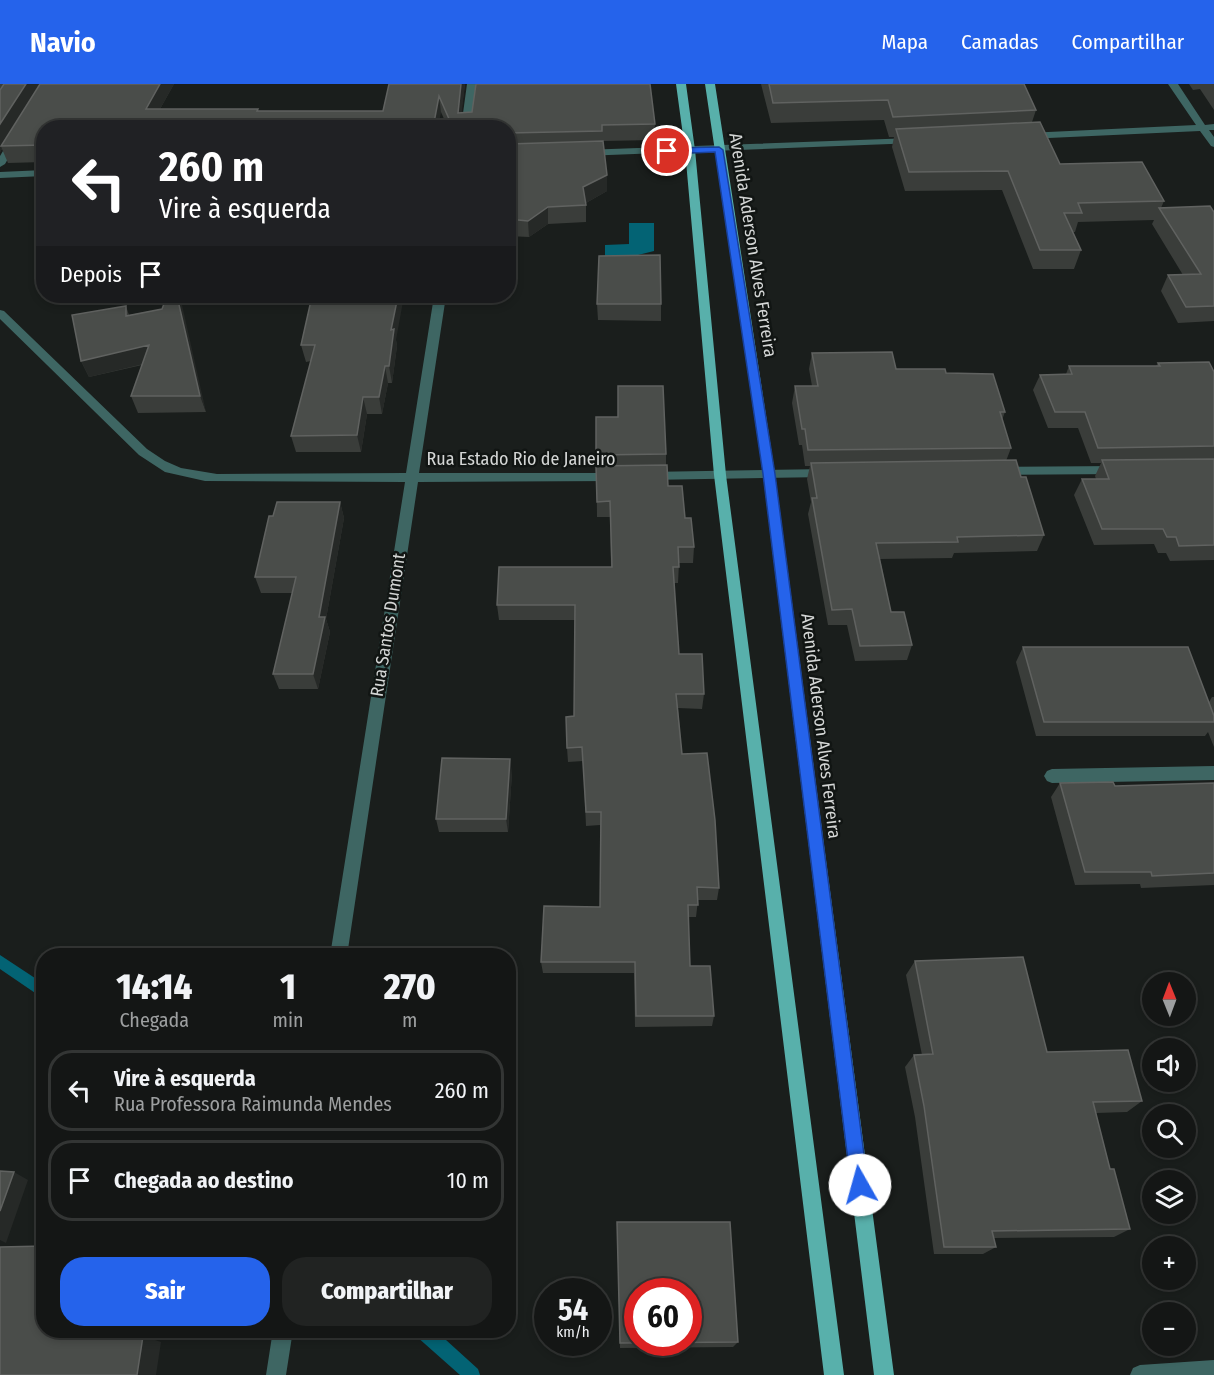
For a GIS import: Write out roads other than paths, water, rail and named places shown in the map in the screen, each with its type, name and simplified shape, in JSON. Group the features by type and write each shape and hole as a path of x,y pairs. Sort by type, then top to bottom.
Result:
{"main road":[{"path":"681,84 690,150 720,476 834,1375"},
{"name":"Avenida Aderson Alves Ferreira","path":"710,84 769,474 884,1375"}],"street":[{"path":"467,120 472,84"},
{"path":"1173,84 1214,144"},
{"path":"1014,136 1214,128"},
{"path":"0,164 18,132"},
{"path":"576,153 719,150 919,141"},
{"path":"0,174 36,173"},
{"name":"Rua Santos Dumont","path":"339,948 439,303"},
{"name":"Rua Estado Rio de Janeiro","path":"0,313 143,452 159,465 176,473 217,478 720,476 839,473"},
{"path":"992,471 1132,470"},
{"path":"1052,776 1214,773"},
{"path":"276,1375 282,1338"},
{"path":"1140,1375 1214,1370"}],"water":[{"path":"629,223 654,223 654,251 630,257 605,257 605,245 629,244"}],"waterway":[{"path":"0,961 36,987"},
{"path":"431,1338 472,1375"}]}
